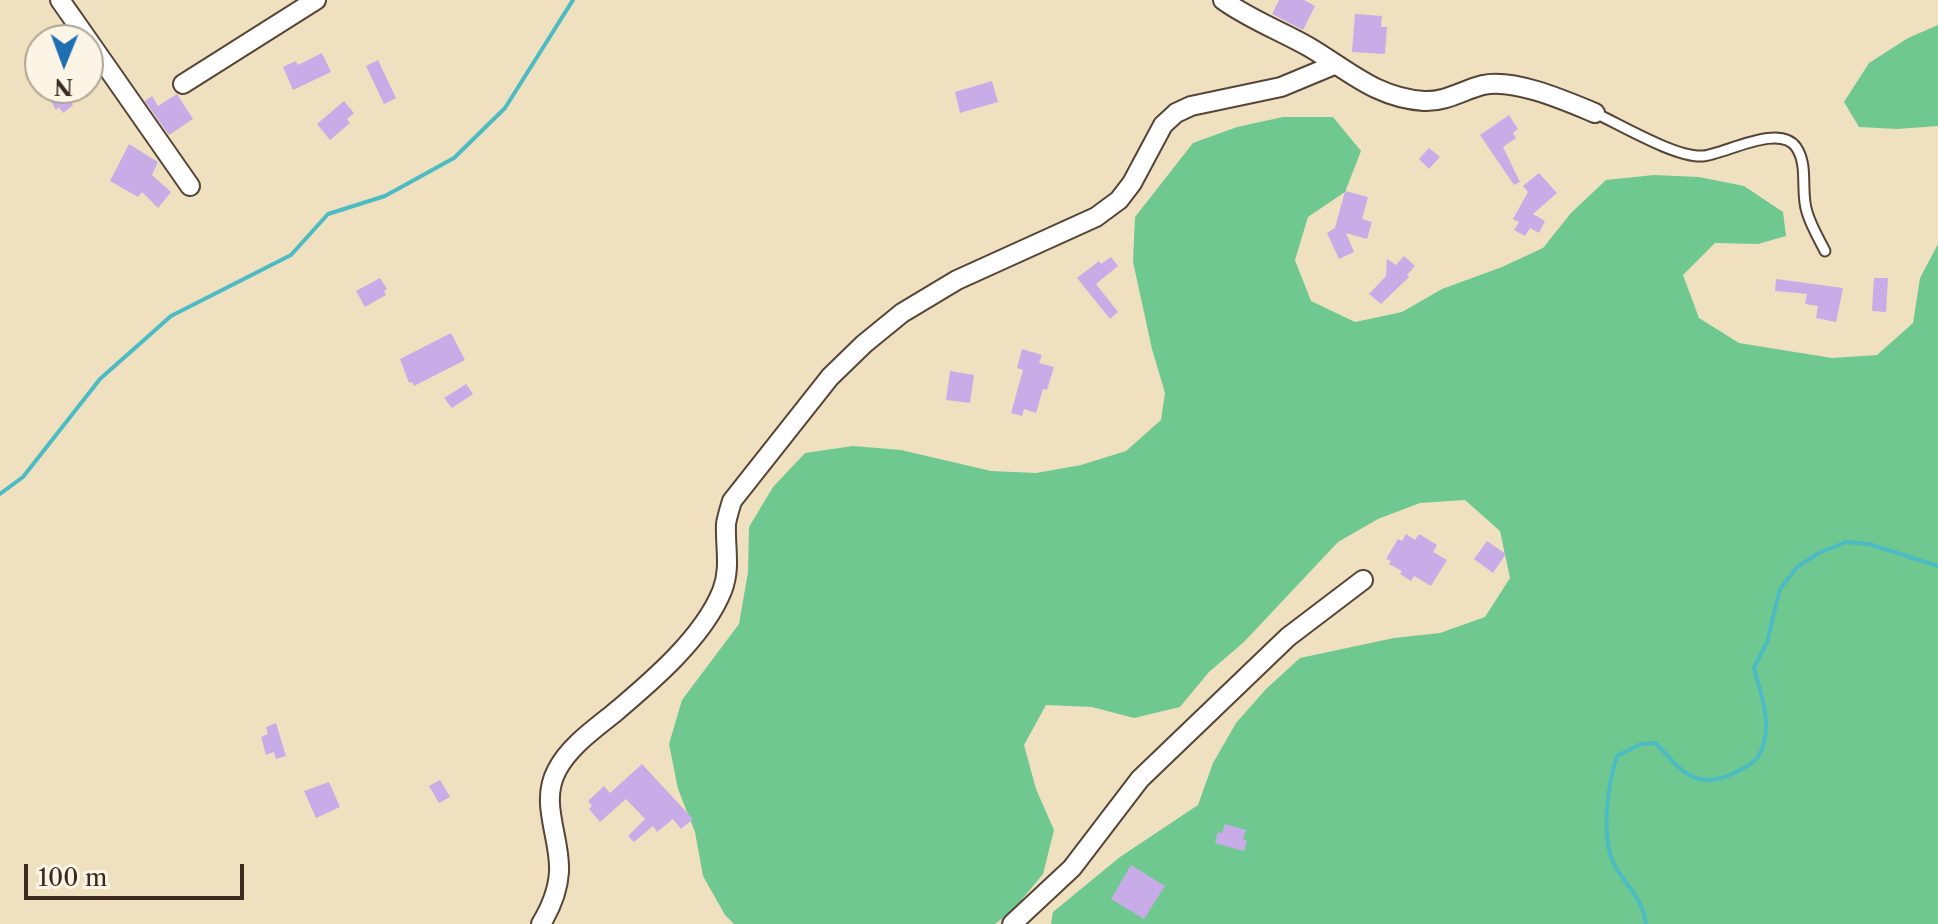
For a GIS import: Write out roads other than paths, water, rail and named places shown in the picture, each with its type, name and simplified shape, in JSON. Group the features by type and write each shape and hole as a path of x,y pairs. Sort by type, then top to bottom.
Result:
{"street":[{"path":"60,0 77,24"},
{"path":"183,84 316,0"},
{"path":"1223,0 1312,49 1371,88 1420,101 1435,101 1484,85 1501,84 1553,96 1595,113"},
{"path":"104,63 190,186"},
{"path":"541,924 557,888 559,873 550,793 558,766 578,742 666,668 699,627 721,594 727,577 726,523 732,501 830,377 864,344 913,306 957,280 1067,231 1119,200 1132,183 1163,125 1176,113 1191,106 1281,87 1334,65"},
{"path":"1012,924 1072,868 1140,779 1288,637 1363,580"}],"lane":[{"path":"1595,113 1688,155 1714,154 1773,137 1789,141 1795,146 1803,164 1806,212 1825,251"}],"waterway":[{"path":"0,494 23,477 100,379 171,316 291,255 328,214 385,196 454,158 505,108 573,0"},
{"path":"1646,924 1640,904 1614,865 1608,845 1607,806 1617,756 1641,744 1656,743 1675,764 1703,780 1726,777 1747,766 1760,753 1766,729 1754,668 1767,642 1780,589 1797,567 1819,553 1846,542 1869,544 1938,566"}]}
